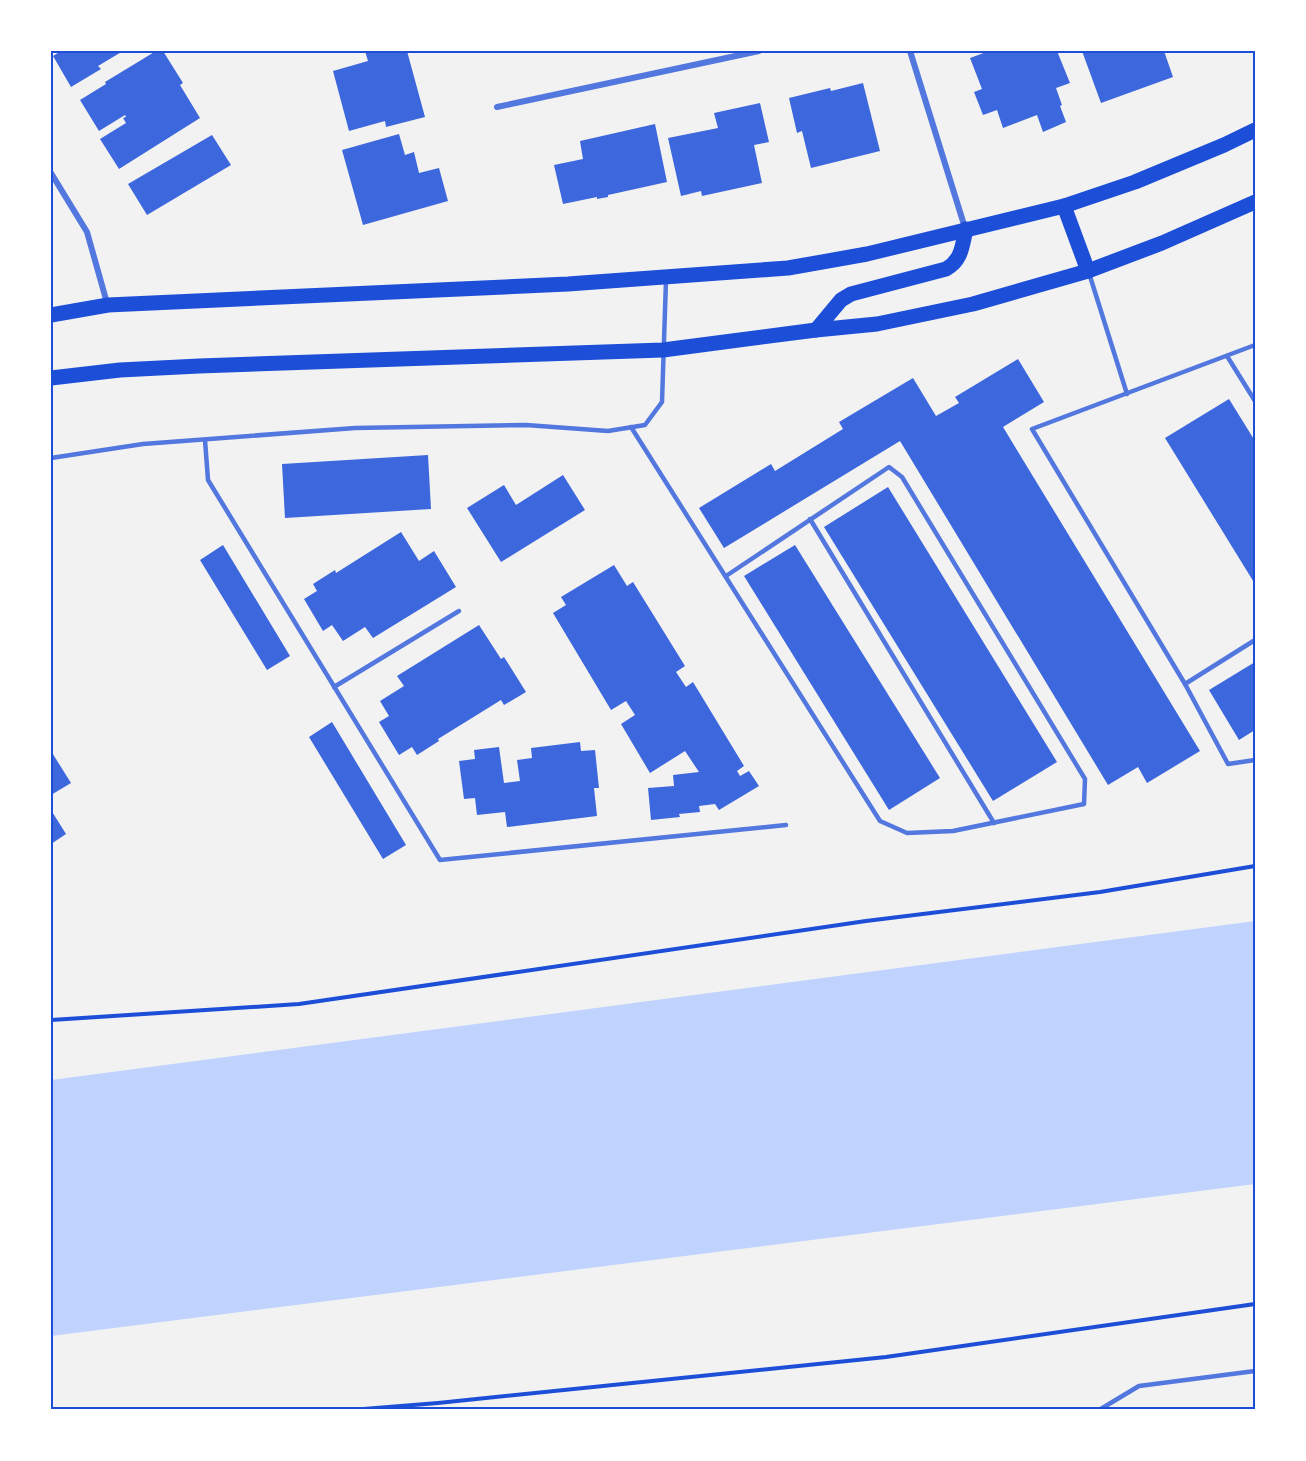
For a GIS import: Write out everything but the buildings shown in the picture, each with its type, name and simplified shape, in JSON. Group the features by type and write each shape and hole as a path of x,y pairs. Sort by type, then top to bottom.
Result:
{"main road":[{"path":"51,315 108,305 557,285 788,268 867,254 1064,206 1135,182 1255,130"},
{"path":"51,378 120,370 199,366 663,350 877,324 973,304 1088,271 1162,243 1255,202"},
{"path":"1064,206 1088,271"},
{"path":"816,330 841,300 851,294 946,269 955,264 959,258 966,229"}],"street":[{"path":"497,107 759,51"},
{"path":"910,51 966,229"},
{"path":"51,173 87,232 108,305"}],"lane":[{"path":"1088,271 1127,394"},
{"path":"51,458 143,444 355,428 526,425 608,430 645,425 662,402 666,277"},
{"path":"1255,345 1032,429 1185,684 1228,764 1255,760"},
{"path":"1227,356 1255,401"},
{"path":"632,427 880,821 907,833 953,831 1084,804 1085,779 902,477 889,467 726,576"},
{"path":"205,440 208,480 440,860 786,825"},
{"path":"810,519 994,823"},
{"path":"334,687 459,611"},
{"path":"1185,684 1255,640"},
{"path":"1098,1410 1139,1386 1255,1371"}],"path":[{"path":"51,1020 299,1004 854,923 1101,892 1255,866"},
{"path":"351,1410 886,1357 1255,1304"}],"water":[{"path":"1255,921 1255,1184 51,1336 51,1080"}]}
